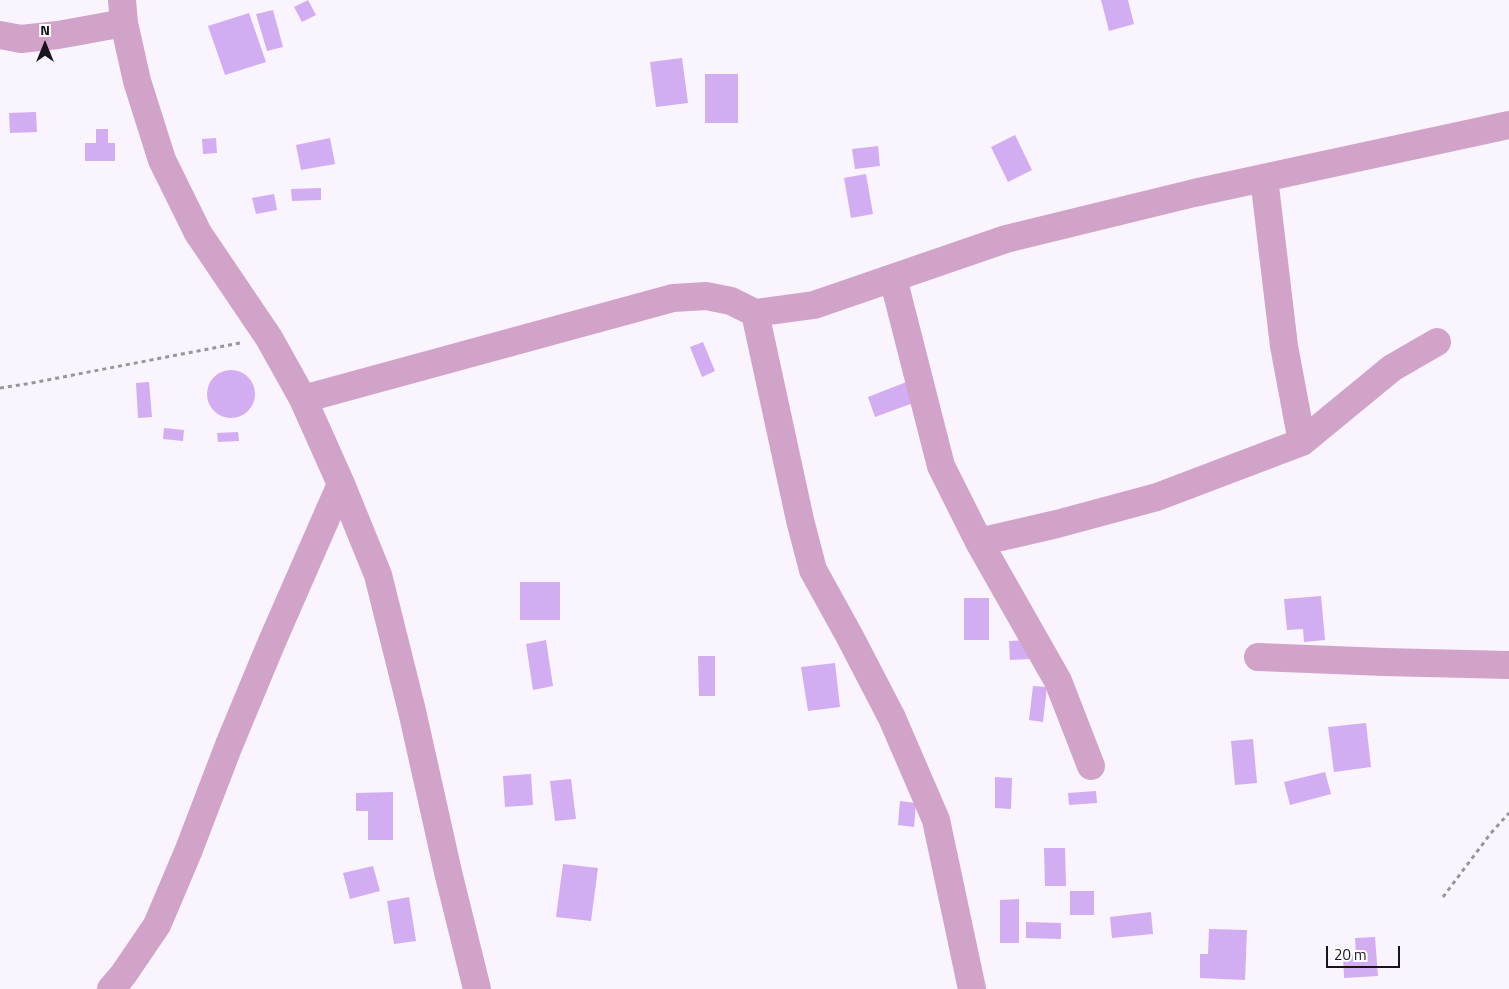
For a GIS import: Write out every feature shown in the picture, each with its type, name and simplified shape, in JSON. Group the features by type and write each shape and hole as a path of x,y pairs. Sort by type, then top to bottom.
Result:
{"street":[{"path":"0,36 22,40 58,35 123,11 137,81 162,160 198,233 269,338 303,399 342,484 378,575 412,711 448,872 478,989"},
{"path":"303,399 673,298 706,296 731,301 755,314 814,305 1006,239 1264,178 1509,126"},
{"path":"1264,178 1284,346 1302,442"},
{"path":"893,278 941,466 979,542 1058,681 1091,766"},
{"path":"755,314 800,520 813,570 892,718 936,820 972,989"},
{"path":"979,542 1057,524 1157,497 1302,442 1392,368 1437,342"},
{"path":"111,989 123,975 156,925 188,852 267,653 342,484"},
{"path":"1258,657 1509,665"}],"path":[{"path":"0,388 269,338"},
{"path":"1443,897 1491,833 1509,813"}],"building":[{"path":"308,0 316,15 302,22 294,7"},
{"path":"1101,0 1128,0 1134,24 1109,31"},
{"path":"273,10 283,47 267,51 256,14"},
{"path":"249,13 266,62 225,75 208,26"},
{"path":"682,58 688,103 656,107 650,62"},
{"path":"705,74 738,74 738,123 705,123"},
{"path":"36,112 37,132 10,133 9,113"},
{"path":"96,129 108,129 108,143 115,143 115,161 85,161 85,143 96,143"},
{"path":"1015,135 1032,170 1008,182 991,147"},
{"path":"216,138 217,153 203,154 202,139"},
{"path":"330,138 335,164 301,170 296,145"},
{"path":"878,146 880,166 855,169 852,149"},
{"path":"866,174 873,214 851,218 844,178"},
{"path":"321,188 321,200 292,201 291,189"},
{"path":"274,194 277,210 256,214 252,198"},
{"path":"703,342 715,371 702,377 690,347"},
{"path":"226,370 236,370 248,377 255,389 255,399 248,411 236,418 226,418 218,414 211,407 207,399 207,389 211,381 218,374"},
{"path":"909,381 916,402 875,417 868,397"},
{"path":"149,382 152,417 138,418 136,383"},
{"path":"164,428 184,430 183,441 163,439"},
{"path":"238,432 239,441 218,442 217,433"},
{"path":"520,582 560,582 560,620 520,620"},
{"path":"1321,596 1325,640 1304,642 1303,629 1287,630 1284,599"},
{"path":"964,598 989,598 989,640 964,640"},
{"path":"546,640 553,686 533,690 526,644"},
{"path":"1030,640 1030,659 1010,660 1009,641"},
{"path":"698,656 715,656 715,696 699,696"},
{"path":"835,663 840,707 808,711 801,667"},
{"path":"1033,686 1047,687 1043,722 1029,720"},
{"path":"1366,723 1371,767 1334,772 1328,727"},
{"path":"1253,739 1257,783 1235,785 1231,741"},
{"path":"1325,772 1331,794 1290,805 1284,782"},
{"path":"531,774 533,805 505,807 503,776"},
{"path":"995,777 1012,778 1011,809 995,808"},
{"path":"571,779 576,819 555,821 550,781"},
{"path":"1096,791 1097,803 1069,805 1068,793"},
{"path":"393,792 393,840 368,840 368,811 356,811 356,793"},
{"path":"900,801 916,803 914,827 898,825"},
{"path":"1044,848 1065,848 1066,886 1045,886"},
{"path":"563,864 598,868 591,921 556,917"},
{"path":"373,866 380,891 350,899 343,873"},
{"path":"1070,891 1094,891 1094,915 1070,915"},
{"path":"409,897 416,941 394,944 387,901"},
{"path":"1019,899 1019,943 1000,943 1000,900"},
{"path":"1151,912 1153,934 1112,938 1110,917"},
{"path":"1026,922 1061,923 1061,939 1026,938"},
{"path":"1209,929 1247,930 1245,980 1200,978 1200,954 1208,954"},
{"path":"1375,937 1378,976 1344,978 1343,956 1356,955 1355,938"}]}
